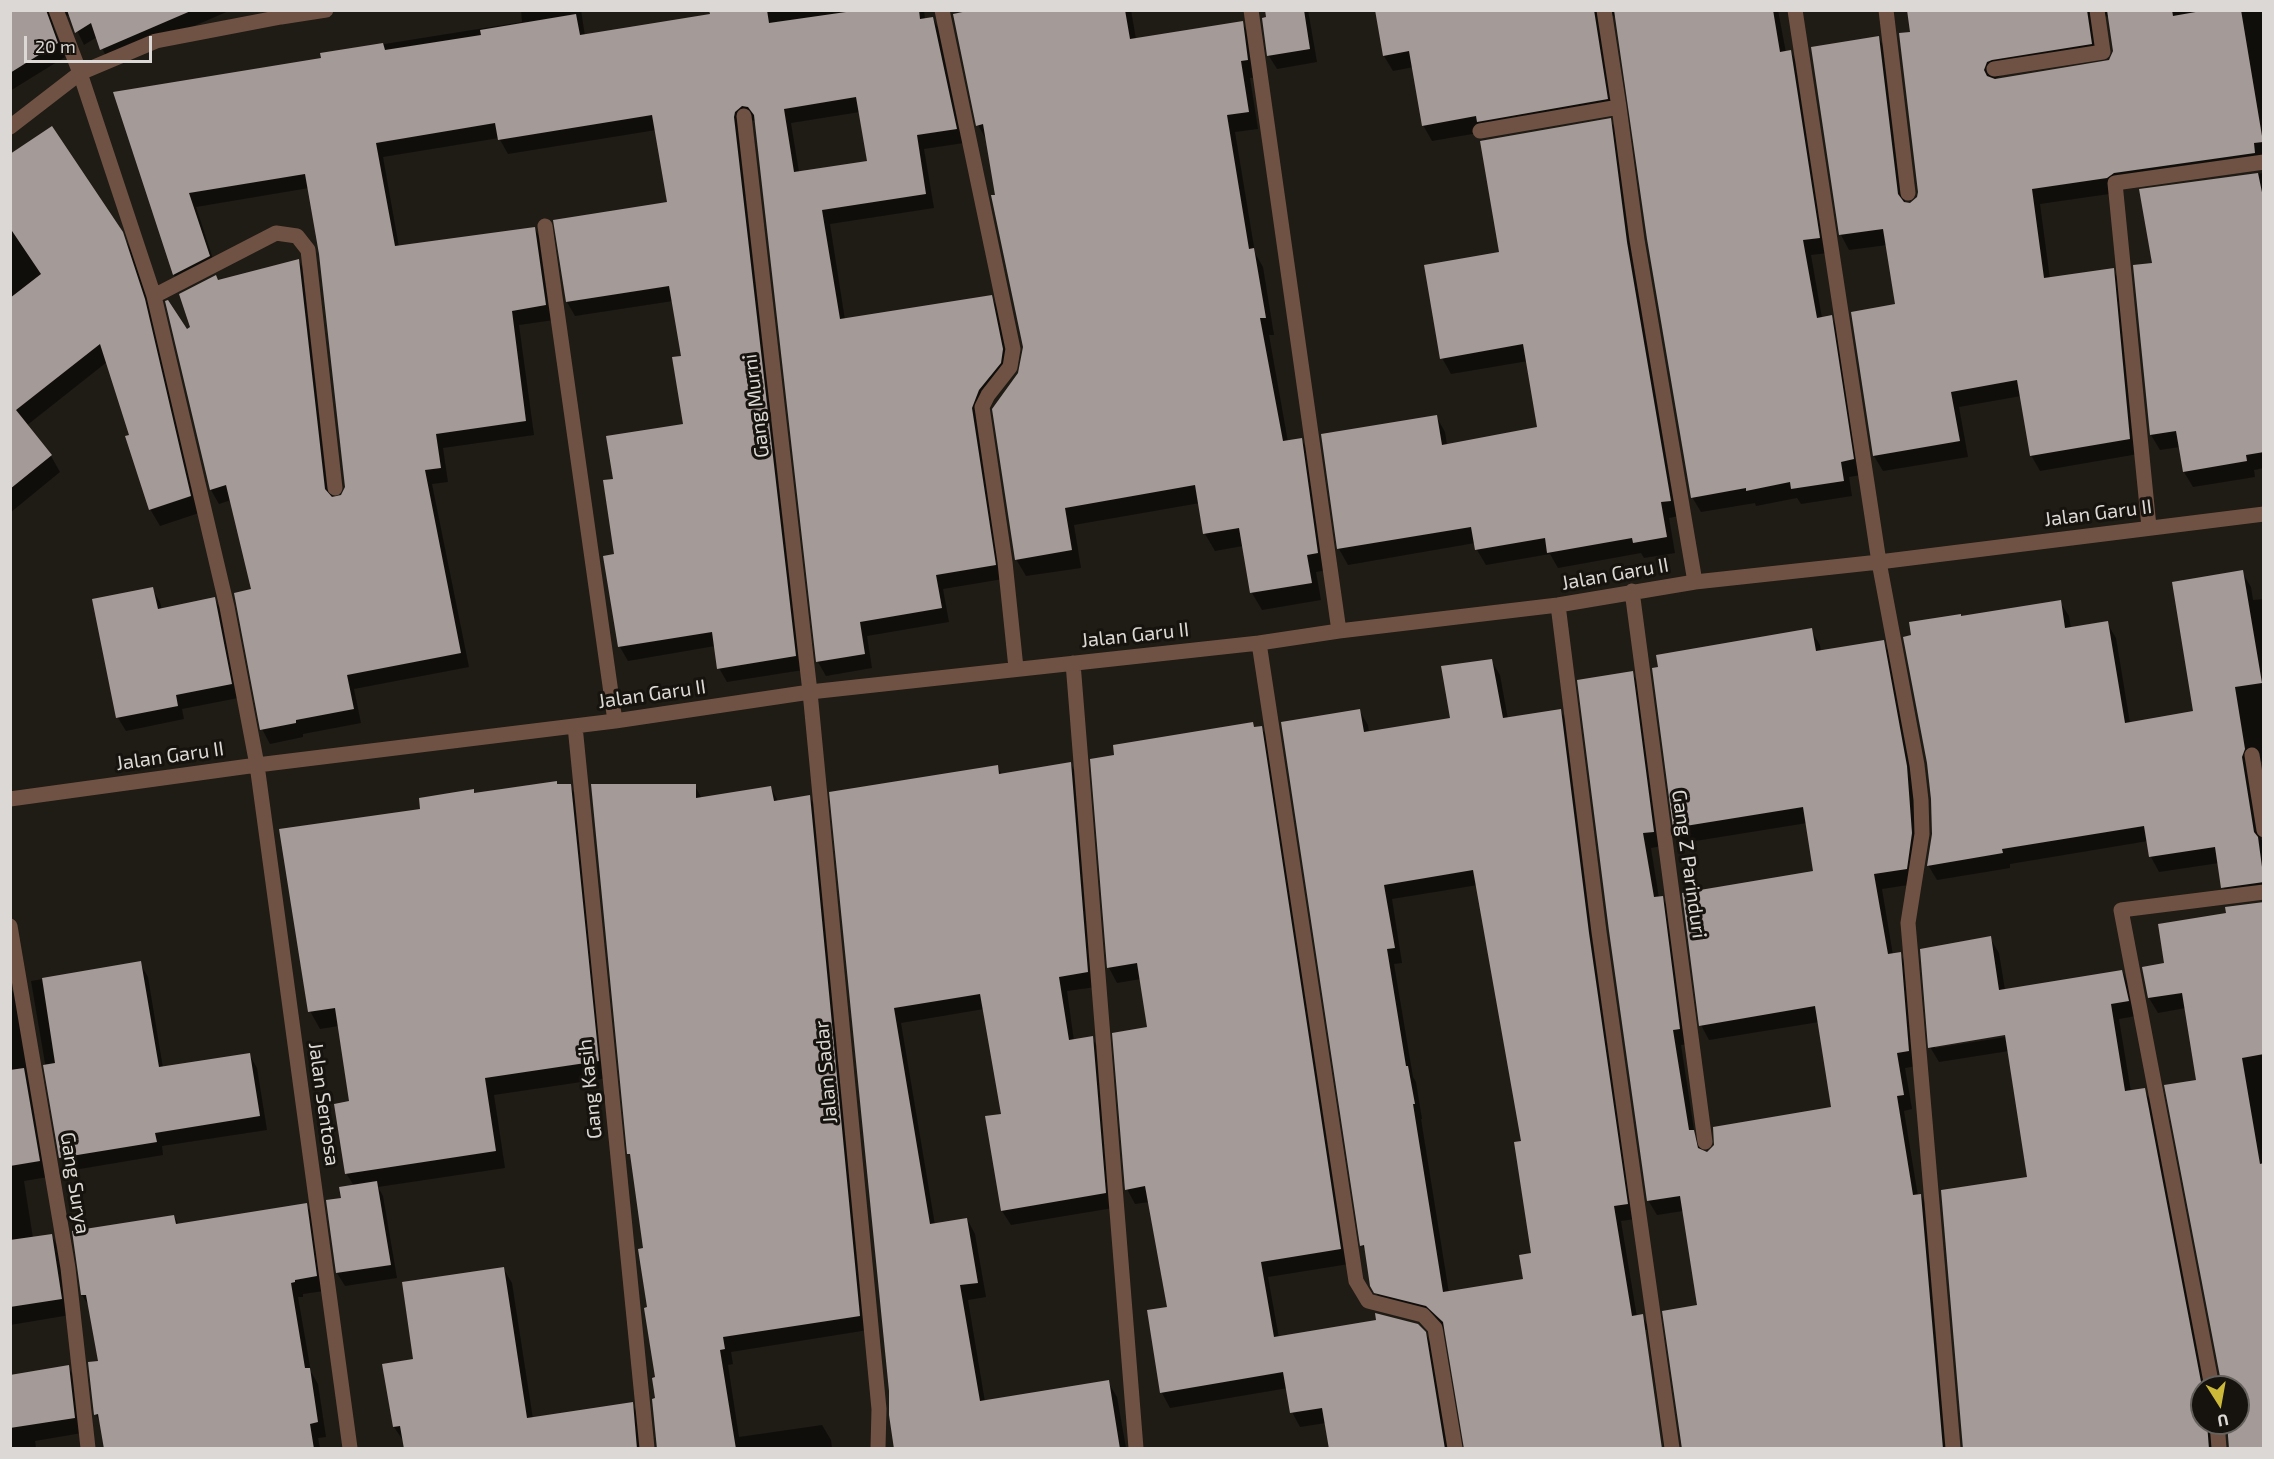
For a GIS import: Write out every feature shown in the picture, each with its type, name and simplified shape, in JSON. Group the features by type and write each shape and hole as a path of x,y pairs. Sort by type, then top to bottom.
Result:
{"street":[{"name":"Jalan Sentosa","path":"56,10 80,73 154,297 226,607 257,765 350,1449"},
{"path":"10,127 80,73 156,41 326,10"},
{"path":"942,10 1013,349 1010,367 988,395 982,407 1005,562 1016,668"},
{"path":"1251,10 1339,631"},
{"path":"1604,10 1637,240 1695,582"},
{"path":"1795,10 1879,562 1917,765 1921,800 1922,834 1908,923 1953,1449"},
{"path":"1886,10 1908,194"},
{"path":"1994,69 2103,52 2097,10"},
{"path":"1480,131 1619,107"},
{"name":"Gang Murni","path":"744,116 810,692"},
{"path":"2149,527 2115,183 2264,162"},
{"path":"545,225 615,721"},
{"path":"154,297 276,233 297,236 308,250 335,488"},
{"name":"Jalan Garu II","path":"10,798 615,721 810,692 1259,643 1557,605 1695,582 1879,562 2264,514"},
{"name":"Gang Z Parinduri","path":"1632,591 1705,1142"},
{"path":"1557,605 1599,932 1672,1449"},
{"path":"1259,643 1356,1281 1368,1301 1422,1315 1435,1328 1455,1449"},
{"path":"1073,663 1136,1449"},
{"name":"Jalan Sadar","path":"810,692 879,1409 878,1449"},
{"name":"Gang Kasih","path":"575,726 647,1449"},
{"path":"2252,755 2264,830"},
{"path":"2210,1375 2121,910 2264,891"},
{"name":"Gang Surya","path":"10,926 68,1269 88,1449"}],"building":[{"path":"10,10 46,10 58,43 10,73"},
{"path":"67,10 193,10 100,50 91,23 75,33"},
{"path":"709,10 767,10 769,23 860,10 919,10 920,19 933,17 957,129 917,135 926,194 822,210 840,319 992,295 1003,349 1001,363 979,390 972,408 996,565 936,575 942,608 860,622 865,654 816,662 754,115 748,107 742,106 735,112 734,117 796,656 717,669 712,632 618,647 603,556 614,554 603,480 613,479 606,436 683,424 672,357 681,356 669,286 566,302 553,220 667,202 652,115 498,140 495,123 376,143 395,246 535,227 546,305 512,311 526,421 436,434 441,468 425,470 461,653 347,675 354,709 296,720 296,723 260,730 234,593 251,589 226,485 210,490 165,301 168,300 187,329 190,327 179,294 216,275 218,280 299,259 325,489 332,497 341,495 345,487 319,254 305,174 189,193 210,256 173,275 113,92 321,58 320,53 383,43 385,50 481,35 480,30 576,14 580,35 710,14","holes":["856,97 867,161 794,172 784,109"]},
{"path":"972,10 1125,10 1130,39 1243,21 1248,60 1241,61 1249,112 1227,115 1249,249 1254,248 1266,318 1260,318 1283,441 1302,438 1318,553 1307,555 1312,583 1250,593 1239,528 1203,534 1195,485 1065,508 1072,550 1015,560 992,409 1018,373 1023,347 991,195 995,195 983,124 976,126 953,14"},
{"path":"1265,10 1304,10 1310,49 1267,56 1262,18 1266,17"},
{"path":"1375,10 1594,10 1608,99 1477,122 1476,116 1422,126 1409,51 1383,56"},
{"path":"1614,10 1773,10 1780,52 1791,50 1820,238 1803,240 1817,318 1832,315 1854,459 1841,462 1844,481 1791,489 1790,482 1746,491 1746,488 1691,498 1647,239"},
{"path":"1907,10 2087,10 2092,44 1992,60 1987,62 1984,70 1987,76 1995,79 2109,60 2113,51 2107,10 2172,10 2173,16 2207,10 2241,10 2263,142 2254,143 2255,153 2114,173 2107,178 2032,189 2044,278 2114,268 2130,439 2030,456 2017,380 1951,392 1960,441 1873,456 1851,312 1895,304 1883,229 1839,235 1811,47 1879,36 1898,194 1904,202 1910,203 1917,197 1918,192 1899,33 1910,32"},
{"path":"1611,118 1627,242 1671,501 1661,502 1667,537 1633,543 1632,538 1547,553 1545,538 1475,550 1471,527 1337,549 1321,434 1437,415 1442,445 1537,427 1523,344 1440,359 1424,265 1499,252 1480,141"},
{"path":"52,126 123,232 145,299 191,496 149,510 125,436 129,435 100,344 16,410 52,455 10,489 10,298 41,274 10,228 10,154"},
{"path":"2258,173 2264,202 2264,452 2246,455 2247,461 2183,472 2176,431 2150,435 2133,265 2152,263 2139,189"},
{"path":"2243,570 2262,683 2235,687 2245,749 2242,757 2254,832 2258,837 2264,882 2221,888 2215,847 2149,857 2144,826 2002,849 2003,853 1927,866 1932,834 1931,799 1927,763 1903,637 1911,635 1909,622 2061,600 2065,628 2108,621 2125,723 2193,711 2172,582"},
{"path":"153,587 158,609 215,597 232,684 176,695 178,706 116,718 92,599"},
{"path":"1812,628 1816,651 1884,640 1907,766 1912,833 1907,869 1874,874 1888,954 1901,952 1909,1051 1897,1053 1904,1095 1897,1096 1913,1195 1921,1194 1943,1449 1682,1449 1662,1311 1697,1305 1680,1196 1647,1201 1577,680 1633,671 1654,832 1643,833 1654,897 1663,896 1680,1029 1673,1030 1689,1130 1694,1130 1698,1148 1707,1152 1714,1145 1713,1127 1831,1107 1815,1006 1699,1026 1682,893 1813,871 1803,807 1673,828 1652,668 1658,667 1656,655"},
{"path":"1492,659 1503,718 1561,709 1589,933 1628,1204 1614,1206 1632,1316 1643,1314 1662,1449 1464,1449 1443,1322 1426,1306 1374,1293 1370,1286 1364,1245 1360,1246 1281,722 1360,709 1364,732 1450,718 1441,666","holes":["1473,870 1521,1141 1514,1142 1531,1253 1519,1255 1523,1279 1443,1292 1413,1104 1415,1104 1408,1066 1406,1066 1387,949 1395,948 1384,885"]},
{"path":"1253,722 1254,727 1262,726 1341,1249 1261,1262 1274,1337 1376,1320 1375,1313 1418,1324 1426,1332 1445,1449 1329,1449 1322,1408 1290,1413 1283,1372 1160,1393 1147,1310 1167,1307 1145,1186 1125,1190 1112,1033 1147,1027 1137,963 1107,968 1090,759 1114,755 1113,745"},
{"path":"1071,762 1088,972 1059,977 1069,1040 1093,1036 1106,1193 1001,1211 985,1116 1001,1114 980,994 894,1008 930,1224 967,1218 978,1283 960,1285 980,1401 1109,1380 1120,1449 894,1449 829,792 998,765 999,774"},
{"path":"557,781 557,784 571,784 599,1061 485,1078 496,1151 345,1174 334,1104 349,1101 335,1008 308,1012 279,829 420,809 419,798 474,789 474,793"},
{"path":"591,784 696,784 696,798 771,786 774,801 810,795 860,1316 723,1337 725,1349 720,1350 736,1449 657,1449 652,1399 655,1398 652,1378 655,1377 644,1308 647,1307 638,1249 643,1248 630,1154 627,1154"},
{"path":"2264,902 2264,1054 2242,1058 2260,1164 2264,1163 2264,1449 2229,1449 2228,1435 2250,1435 2250,1375 2220,1375 2164,1085 2196,1080 2182,993 2148,998 2142,967 2164,963 2158,924 2226,913 2225,907"},
{"path":"1991,936 1999,990 2122,970 2129,1001 2111,1004 2125,1091 2145,1088 2200,1375 2190,1375 2190,1435 2208,1435 2209,1449 1963,1449 1941,1190 2027,1177 2005,1035 1928,1048 1920,949"},
{"path":"141,961 159,1067 250,1053 260,1116 155,1133 157,1142 59,1158 43,1065 55,1063 42,978"},
{"path":"24,1068 40,1161 10,1166 10,1070"},
{"path":"377,1181 391,1265 336,1273 326,1200 341,1198 339,1187"},
{"path":"307,1203 317,1276 295,1280 291,1283 305,1368 310,1368 318,1422 310,1424 314,1449 104,1449 98,1414 94,1415 88,1362 98,1361 86,1295 81,1295 72,1231 174,1215 176,1224"},
{"path":"52,1234 62,1299 10,1307 10,1240"},
{"path":"504,1267 527,1418 633,1402 637,1449 404,1449 400,1426 393,1427 382,1364 413,1359 402,1282"},
{"path":"69,1365 75,1418 10,1428 10,1375"}]}
